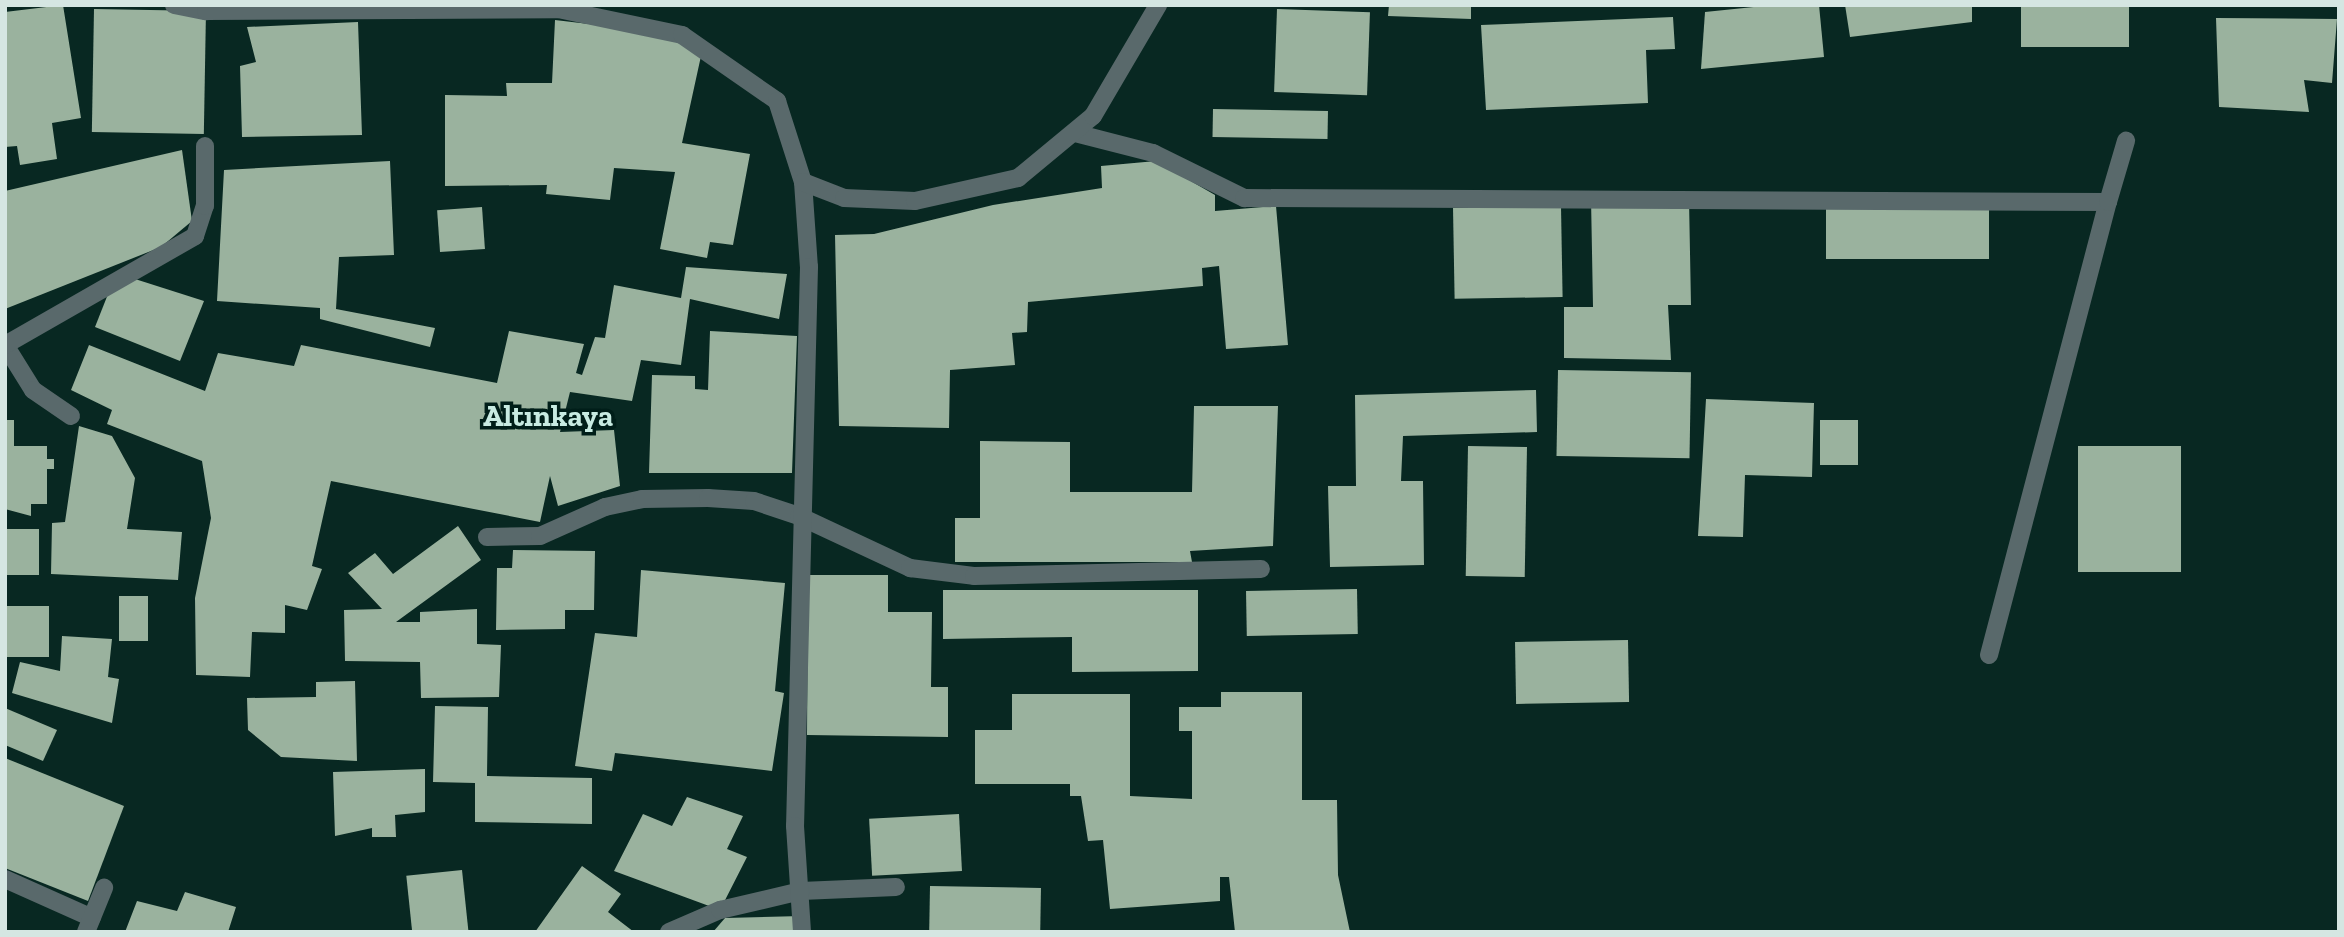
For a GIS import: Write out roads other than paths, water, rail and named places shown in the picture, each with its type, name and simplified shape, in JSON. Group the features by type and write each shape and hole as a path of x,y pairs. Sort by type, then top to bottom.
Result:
{"street":[{"path":"174,5 558,9 682,35 777,102 803,182 810,359 799,516 795,826 802,932"},
{"path":"803,182 844,198 915,201 1018,178 1093,116 1158,5"},
{"path":"1075,133 1153,153 1244,198 2108,202"},
{"path":"1989,655 2126,141"},
{"path":"71,416 33,390 5,345 195,236 205,206 205,146"},
{"path":"487,537 540,536 605,507 642,499 754,502 799,516 910,568 974,576 1261,569"},
{"path":"5,879 89,925 104,888"},
{"path":"669,932 720,910 801,891 896,887"}],"district":[{"name":"Altınkaya","path":"548,416"}]}
